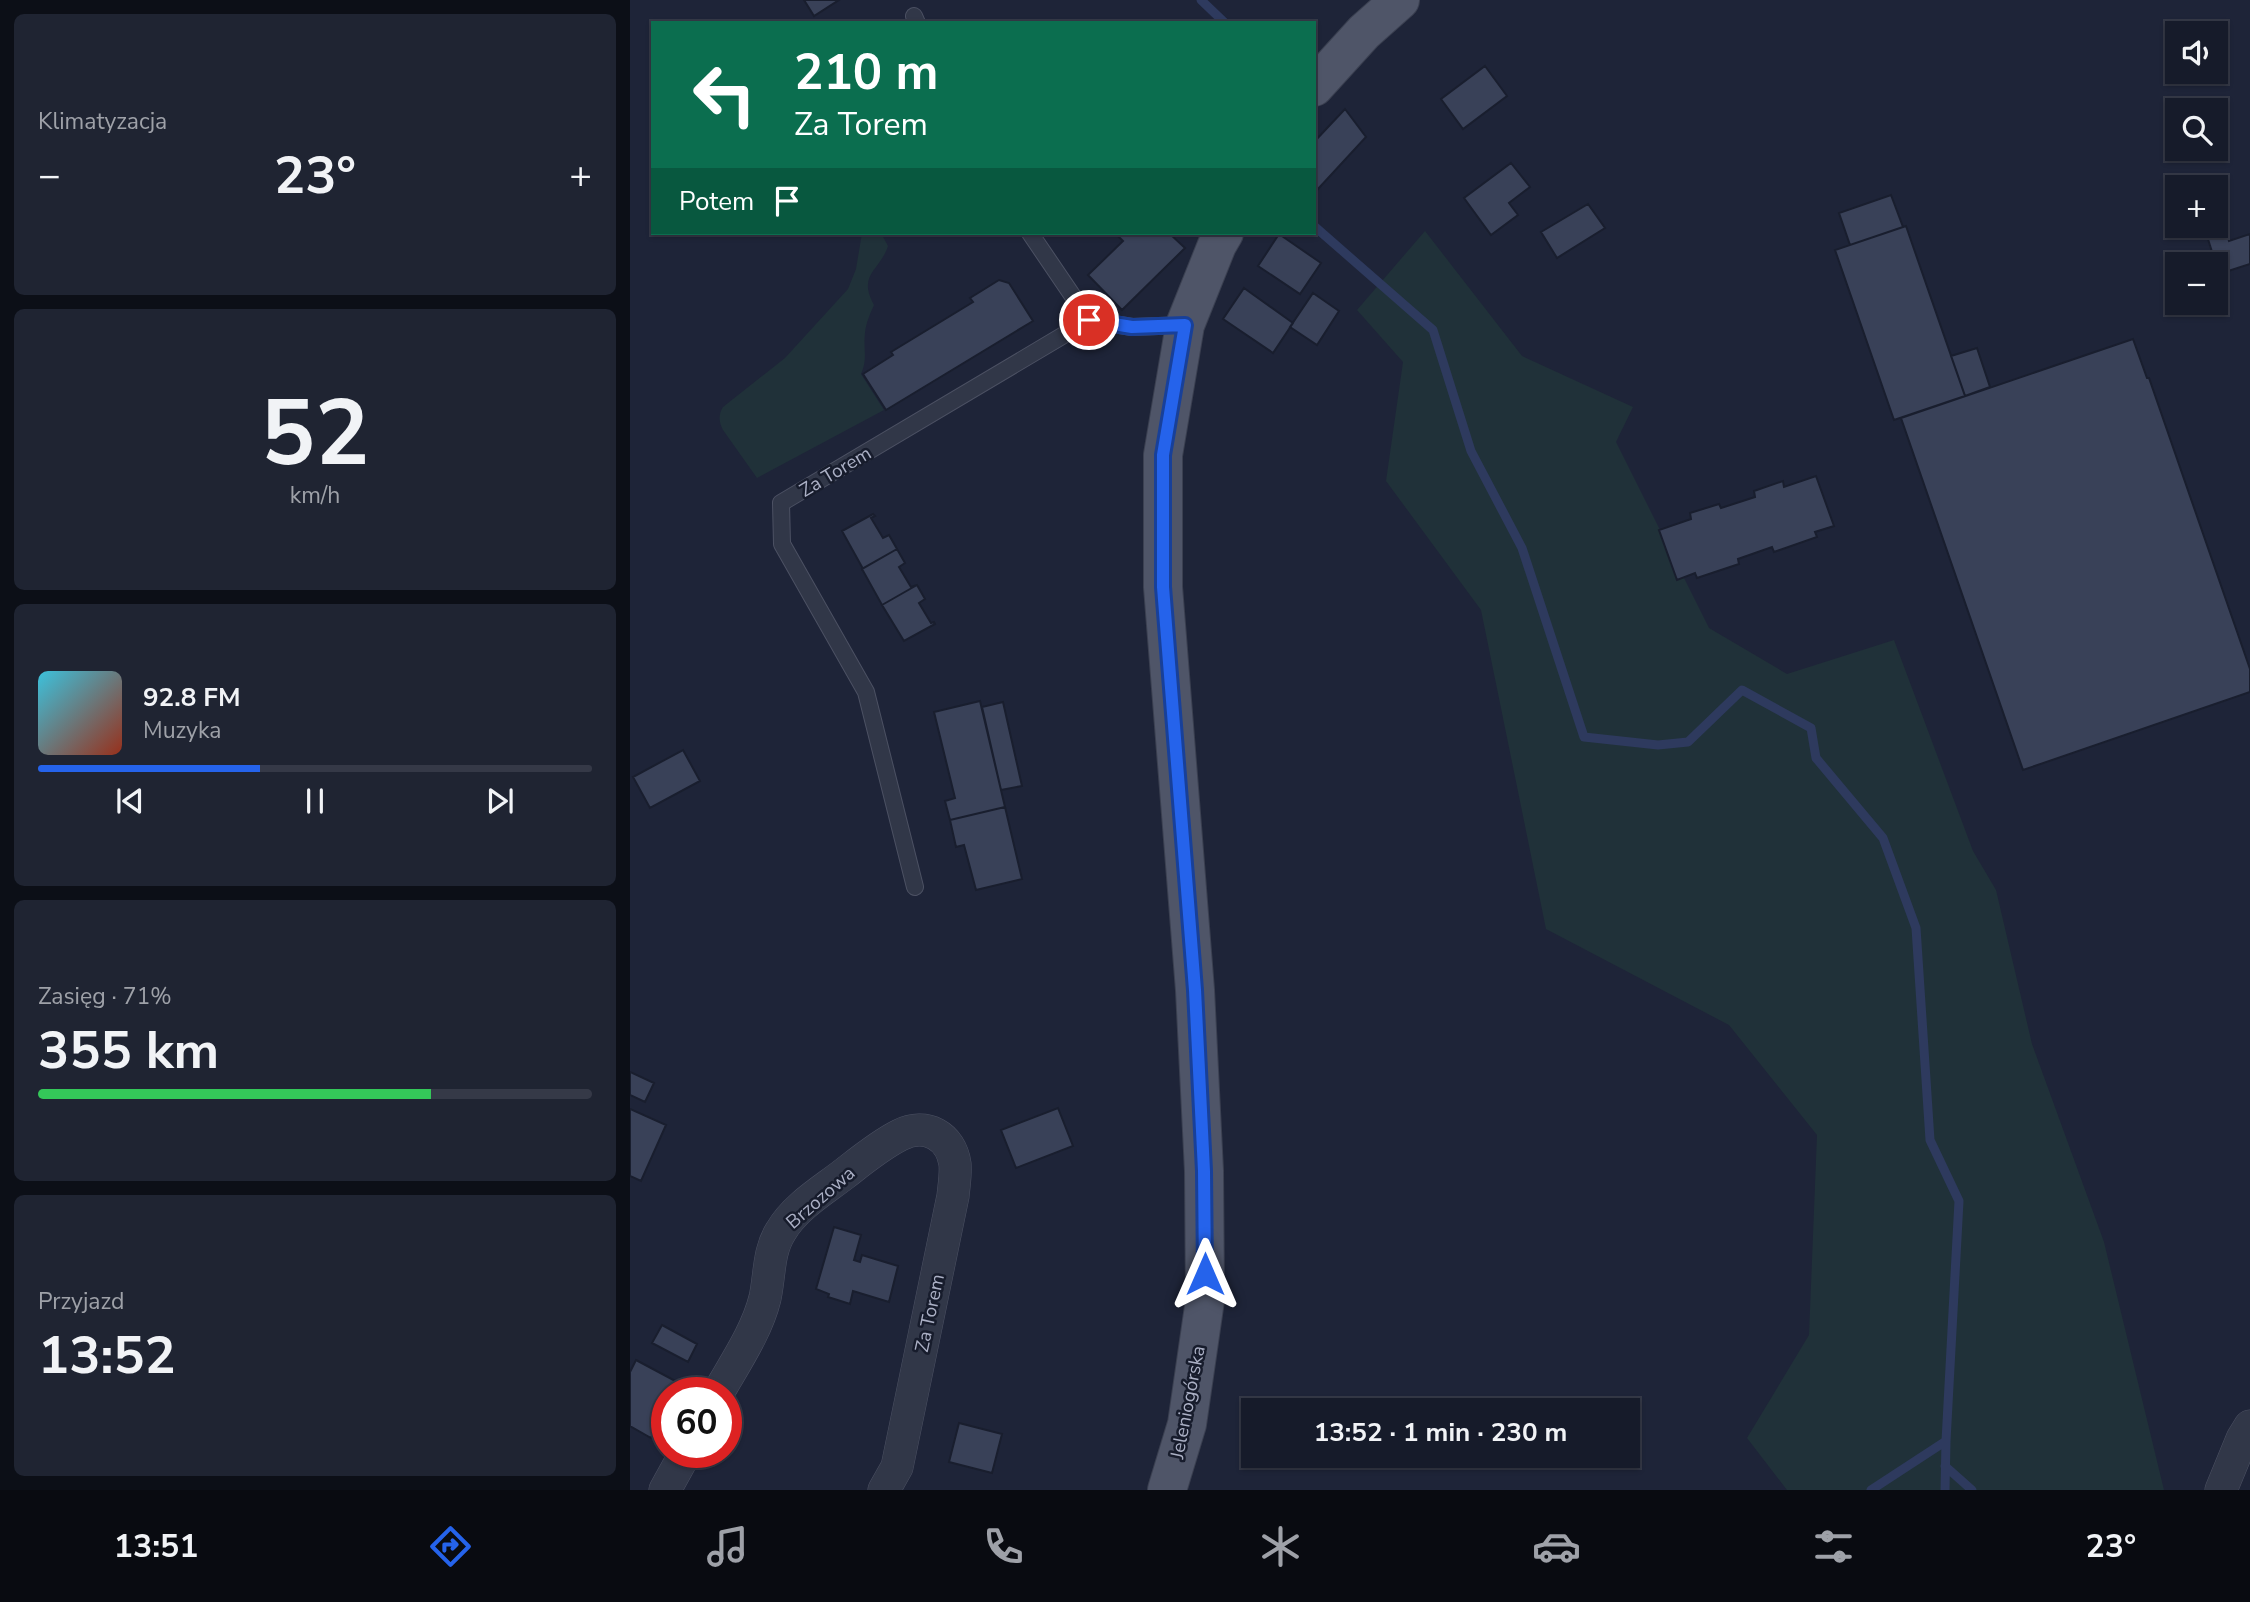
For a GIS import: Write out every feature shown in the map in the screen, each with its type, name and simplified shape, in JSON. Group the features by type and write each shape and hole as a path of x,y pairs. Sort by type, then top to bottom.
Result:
{"main road":[{"path":"1316,85 1364,32 1400,0"},
{"name":"Jeleniogórska","path":"1167,1490 1187,1424 1205,1300 1204,1171 1195,990 1163,587 1163,455 1185,325 1223,235"}],"street":[{"name":"Brzozowa","path":"727,1377 757,1322 765,1298 771,1251 780,1231 793,1215 871,1153 900,1135 920,1129 940,1135"},
{"name":"Za Torem","path":"884,1490 897,1467 953,1196 954,1161 949,1147 940,1135"},
{"path":"2221,1490 2250,1426"},
{"path":"665,1490 677,1468"}],"lane":[{"path":"1031,235 1089,320 1132,327 1185,325"},
{"name":"Za Torem","path":"915,887 866,692 782,544 781,503 1089,320"}],"shaded area":[{"path":"1425,231 1522,356 1633,407 1616,442 1709,628 1787,674 1894,640 1973,851 1996,890 2032,1044 2104,1242 2164,1490 1787,1490 1747,1438 1809,1335 1817,1135 1729,1025 1546,929 1481,610 1386,481 1403,362 1357,310"},
{"path":"862,235 882,235 888,246 869,279 869,295 874,305 866,329 865,359 861,374 884,410 757,478 723,430 721,410 785,358 848,289 856,269"}],"building":[{"path":"804,0 839,0 814,16"},
{"path":"1485,66 1507,96 1463,129 1441,99"},
{"path":"1345,109 1366,137 1318,189 1316,140"},
{"path":"1511,163 1530,187 1509,203 1518,215 1491,235 1464,198"},
{"path":"1891,195 1903,227 1850,245 1839,213"},
{"path":"1588,204 1605,228 1557,258 1541,232"},
{"path":"1906,226 1965,396 1894,420 1835,250"},
{"path":"2250,234 2250,264 2228,271 2228,252 2212,252 2208,238 2228,238 2229,241"},
{"path":"1117,235 1171,235 1185,248 1122,310 1088,275 1123,241"},
{"path":"1278,235 1321,263 1300,294 1258,266"},
{"path":"999,280 1009,283 1033,321 886,410 863,374 893,355 891,352 973,302 970,298"},
{"path":"1244,288 1293,323 1273,353 1223,319"},
{"path":"1313,293 1339,311 1317,345 1290,327"},
{"path":"2133,339 2250,669 2250,692 2023,770 1901,418"},
{"path":"1977,348 1990,387 1965,396 1951,356"},
{"path":"1816,476 1834,526 1815,532 1817,537 1774,552 1772,547 1738,559 1739,564 1697,578 1695,573 1677,580 1659,530 1691,519 1690,513 1719,504 1721,508 1755,497 1754,491 1783,481 1784,487"},
{"path":"873,514 875,516 871,518 883,538 889,535 897,549 862,569 842,531"},
{"path":"897,549 905,563 899,567 911,587 917,585 882,605 862,569"},
{"path":"917,585 925,599 919,603 931,623 935,624 904,641 882,605"},
{"path":"980,701 1005,807 950,820 945,801 955,798 934,712"},
{"path":"1003,702 1022,786 1001,790 982,707"},
{"path":"683,750 700,781 650,808 633,777"},
{"path":"1005,807 1022,879 976,890 964,845 956,847 950,820"},
{"path":"630,1072 654,1083 645,1102 630,1095"},
{"path":"1058,1108 1073,1146 1016,1168 1001,1130"},
{"path":"630,1109 666,1125 641,1181 630,1176"},
{"path":"834,1227 861,1235 854,1260 860,1262 862,1255 898,1266 889,1302 853,1291 850,1304 828,1297 829,1294 816,1289"},
{"path":"662,1325 697,1344 688,1362 652,1343"},
{"path":"636,1360 668,1377 651,1377 651,1438 630,1426 630,1372"},
{"path":"959,1423 1002,1434 992,1473 949,1462"}],"waterway":[{"path":"1201,0 1223,21"},
{"path":"1316,228 1433,330 1471,451 1522,548 1584,737 1658,745 1688,742 1742,690 1811,728 1816,758 1883,838 1916,928 1930,1140 1959,1201 1946,1441 1871,1490"},
{"path":"1945,1490 1946,1441"},
{"path":"1945,1466 1972,1490"}],"route":[{"path":"1089,320 1132,327 1185,325 1163,455 1163,587 1195,990 1204,1171 1205,1274"}]}
